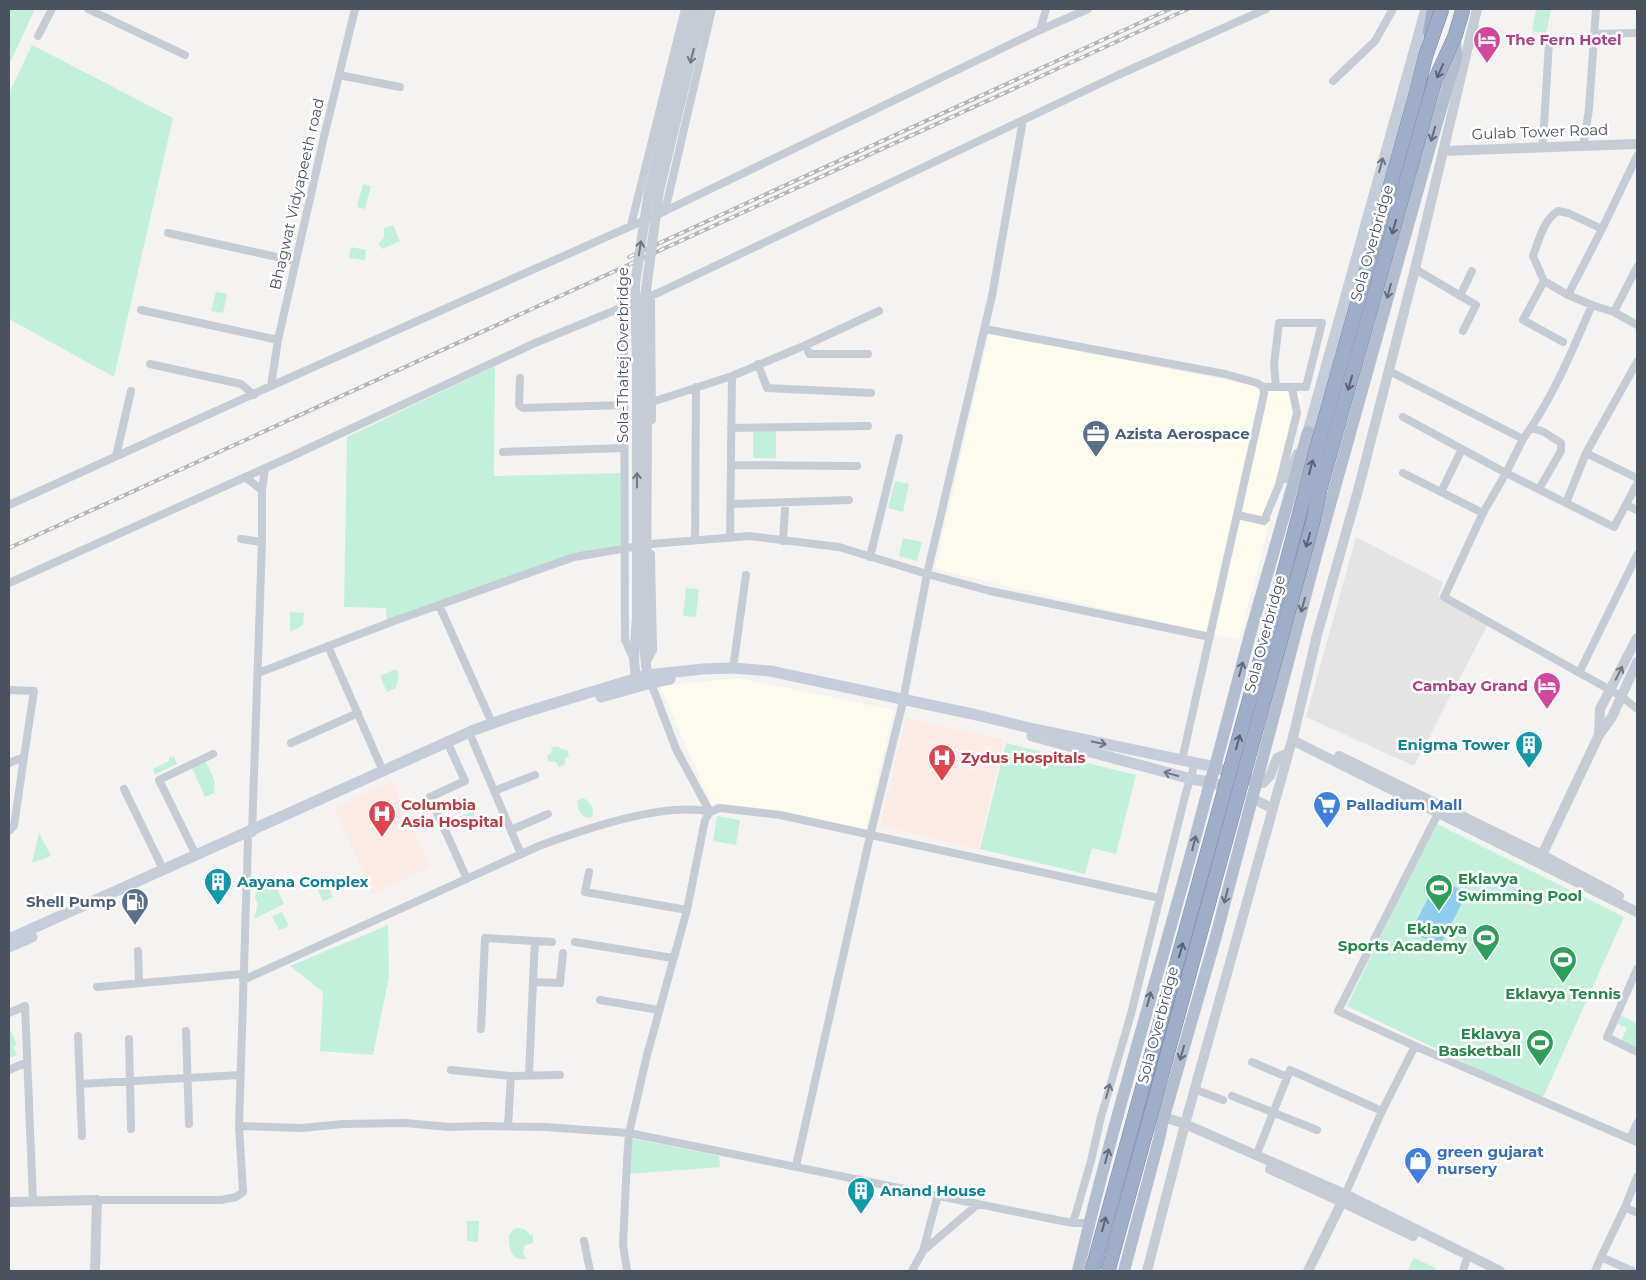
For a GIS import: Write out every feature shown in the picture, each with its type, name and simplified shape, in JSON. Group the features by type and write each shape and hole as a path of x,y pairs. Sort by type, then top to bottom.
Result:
{"highway":[{"path":"1426,55 1434,9"},
{"name":"Sola Overbridge","path":"1092,1271 1268,633 1316,451 1426,55 1442,9"},
{"name":"Sola Overbridge","path":"1108,1271 1328,460 1436,80 1463,9"}],"main road":[{"path":"1078,1271 1089,1223 1157,972 1184,882 1254,622 1426,9"},
{"path":"1124,1271 1163,1120 1216,936 1318,548 1430,143 1456,58 1454,36"},
{"path":"9,938 163,869 251,835 450,748 521,720 649,679 703,669 733,668 770,671 1032,736 1191,779 1210,782 1251,798"},
{"path":"649,679 663,680 737,675 769,678 902,703 1215,767 1256,782"},
{"path":"9,947 251,835 383,771 492,723 636,683"}],"street":[{"path":"38,36 52,9"},
{"path":"88,9 185,55"},
{"name":"Bhagwat Vidyapeeth road","path":"271,386 278,340 295,261 355,9"},
{"path":"631,225 685,9"},
{"name":"Sola-Thaltej Overbridge","path":"641,616 635,284 649,191 693,9"},
{"name":"Sola-Thaltej Overbridge","path":"641,616 647,420 644,305 659,191 703,9"},
{"path":"665,211 712,9"},
{"path":"1040,30 1046,9"},
{"path":"9,505 665,211 1040,30 1088,9"},
{"path":"9,583 265,468 535,343 651,295 1023,120 1266,9"},
{"path":"1333,82 1375,41 1392,9"},
{"path":"1146,1271 1194,1089 1293,736 1317,635 1346,535 1415,269 1477,9"},
{"path":"1584,141 1596,9"},
{"path":"1594,34 1637,33"},
{"path":"1543,142 1549,42"},
{"path":"339,75 400,87"},
{"path":"796,1166 870,836 902,703 926,574 985,329 1023,120"},
{"path":"1444,148 1637,139"},
{"name":"Gulab Tower Road","path":"1444,148 1637,144"},
{"path":"1568,294 1637,156"},
{"path":"1602,229 1568,213 1555,213 1547,224 1533,256 1544,281 1592,305 1614,312 1637,325"},
{"path":"168,233 295,261"},
{"path":"1614,312 1637,267"},
{"path":"1415,269 1476,305 1463,331"},
{"path":"1460,296 1472,271"},
{"path":"1544,281 1520,319 1563,342"},
{"path":"646,663 653,650 651,295"},
{"path":"1592,305 1556,386 1532,428 1523,439 1484,513 1444,597 1621,696 1637,708"},
{"path":"621,307 624,328 625,640 634,660"},
{"path":"141,310 278,340"},
{"path":"652,402 732,376 806,345 879,311"},
{"path":"985,329 1225,374 1263,386 1276,387 1292,388 1306,387 1322,322 1279,323 1274,364 1276,387"},
{"path":"806,345 809,354 868,354"},
{"path":"1566,503 1586,453 1637,362"},
{"path":"150,364 240,384 254,395"},
{"path":"758,364 767,388 871,393"},
{"path":"1389,371 1523,439"},
{"path":"730,538 732,376"},
{"path":"520,378 519,404 523,408 624,405"},
{"path":"1182,760 1238,515 1264,394 1263,386"},
{"path":"695,540 696,387"},
{"path":"1264,521 1279,485 1297,413 1292,388"},
{"path":"116,456 131,391"},
{"path":"1403,417 1506,473 1614,527 1637,484"},
{"path":"731,428 868,426"},
{"path":"1532,428 1544,432 1561,443 1561,451 1539,489"},
{"path":"1264,521 1308,432"},
{"path":"870,556 899,438"},
{"path":"503,452 624,448"},
{"path":"1442,492 1462,449"},
{"path":"1586,453 1637,478"},
{"path":"731,465 857,466"},
{"path":"9,1202 221,1200 236,1197 243,1192 239,1126 240,1075 258,673 262,490 265,468"},
{"path":"1403,473 1484,513"},
{"path":"244,477 262,490"},
{"path":"731,504 849,500"},
{"path":"1626,505 1637,510"},
{"path":"783,540 785,509"},
{"path":"1238,515 1264,521"},
{"path":"258,673 574,557 651,544 749,536 839,547 926,574 990,591 1210,636"},
{"path":"241,539 262,542"},
{"path":"1579,673 1637,555"},
{"path":"733,668 746,575"},
{"path":"439,605 492,723"},
{"path":"636,683 634,660 641,616"},
{"path":"641,616 649,679 676,749 710,812"},
{"path":"1599,734 1600,709 1637,638"},
{"path":"328,646 383,771"},
{"path":"1542,855 1599,734 1612,717 1637,662"},
{"path":"9,690 34,692 14,826 9,831"},
{"path":"291,743 358,713"},
{"path":"1293,736 1441,809 1637,912"},
{"path":"472,739 522,854"},
{"path":"450,748 465,782 430,797 467,879"},
{"path":"196,855 159,780 213,754"},
{"path":"1256,782 1263,783 1270,776 1277,758 1288,754"},
{"path":"9,764 24,757"},
{"path":"1073,1223 1089,1169 1101,1116 1131,1014 1184,796 1195,763"},
{"path":"494,791 535,775"},
{"path":"124,789 163,869"},
{"path":"1251,798 1272,808"},
{"path":"97,987 243,977 539,846 583,830 637,816 680,810 698,809 710,812 720,808 780,815 1159,898"},
{"path":"1441,809 1542,855 1637,905"},
{"path":"1441,809 1338,1011 1634,1140 1637,1123"},
{"path":"627,1271 623,1244 630,1133 647,1055 687,910 705,820 710,812"},
{"path":"511,830 548,814"},
{"path":"589,872 585,892 687,910"},
{"path":"481,1029 485,938 552,942"},
{"path":"528,1076 535,941"},
{"path":"575,942 673,958"},
{"path":"138,951 139,983"},
{"path":"533,982 560,983 563,953"},
{"path":"1637,969 1607,1037 1637,1052"},
{"path":"600,1000 659,1010"},
{"path":"9,1013 25,1006 32,1202"},
{"path":"186,1031 189,1124"},
{"path":"78,1036 82,1136"},
{"path":"129,1039 131,1129"},
{"path":"1308,1271 1344,1198 1382,1111 1415,1046"},
{"path":"9,1070 27,1062"},
{"path":"1252,1062 1287,1078"},
{"path":"451,1070 511,1076 560,1075"},
{"path":"1256,1156 1290,1070 1382,1111"},
{"path":"80,1084 240,1075"},
{"path":"508,1126 511,1076"},
{"path":"1194,1089 1223,1100"},
{"path":"1232,1096 1317,1130"},
{"path":"1163,1120 1256,1156 1500,1271"},
{"path":"239,1126 302,1128 343,1124 405,1123 449,1127 553,1127 630,1133 1073,1223 1089,1223"},
{"path":"1184,1127 1344,1198 1464,1266 1486,1271"},
{"path":"1595,1271 1637,1177"},
{"path":"912,1271 923,1252 938,1195"},
{"path":"95,1271 97,1200"},
{"path":"923,1252 978,1204"},
{"path":"1625,1207 1637,1213"},
{"path":"584,1241 590,1271"},
{"path":"1601,1257 1632,1271"}],"shaded area":[{"path":"989,334 1303,395 1239,640 935,569"},
{"path":"1356,537 1443,582 1438,596 1488,624 1414,766 1306,717"},
{"path":"737,678 894,710 866,829 787,812 716,803 712,806 660,686"},
{"name":"Zydus Hospitals","path":"906,718 1004,740 978,850 880,825"},
{"name":"Columbia Asia Hospital","path":"392,781 430,867 373,894 334,808"}],"green space":[{"path":"9,9 35,9 9,65"},
{"path":"1536,9 1551,10 1546,34 1532,31"},
{"path":"32,45 173,118 114,377 9,319 9,93"},
{"path":"363,184 371,186 365,209 357,207"},
{"path":"393,225 400,241 382,249 378,244 384,238 384,228"},
{"path":"351,247 366,250 365,260 349,258"},
{"path":"216,292 227,294 223,313 211,311"},
{"path":"495,366 494,476 621,473 621,547 574,555 387,622 386,608 344,607 347,437"},
{"path":"753,431 776,431 776,458 753,458"},
{"path":"895,481 909,484 903,512 888,508"},
{"path":"903,538 922,542 917,561 899,556"},
{"path":"686,588 699,589 696,617 683,616"},
{"path":"290,612 304,613 303,625 290,632"},
{"path":"396,669 399,674 396,688 387,692 380,676"},
{"path":"1006,743 1136,775 1116,854 1092,848 1085,874 980,849"},
{"path":"558,746 561,749 567,750 569,756 565,759 565,764 559,767 555,761 549,762 547,756 552,752 551,748"},
{"path":"174,756 177,764 155,774 153,769 169,761 169,758"},
{"path":"206,762 215,782 214,793 205,797 192,768"},
{"path":"582,798 591,805 592,817 583,816 580,811 577,801"},
{"path":"473,811 477,821 458,829 454,819"},
{"path":"717,816 740,820 736,845 713,841"},
{"name":"Eklavya Sports Academy","path":"1435,823 1624,917 1542,1100 1347,1006"},
{"path":"39,833 51,856 32,863"},
{"path":"273,880 284,904 254,919 258,904 255,898 257,883"},
{"path":"327,883 333,897 323,901 317,888"},
{"path":"282,912 289,926 279,930 272,916"},
{"path":"388,925 389,977 373,1055 320,1051 323,992 290,966"},
{"path":"1620,1015 1637,1023 1637,1050 1620,1043 1627,1028 1616,1023"},
{"path":"9,1027 17,1045 14,1046 17,1055 9,1058"},
{"path":"631,1138 719,1156 720,1167 629,1174"},
{"path":"467,1221 479,1221 478,1242 467,1241"},
{"path":"514,1229 526,1230 530,1235 533,1235 533,1243 525,1245 523,1252 527,1258 518,1259 514,1257 510,1249 509,1235"},
{"path":"1414,1258 1436,1268 1435,1271 1407,1271"}],"water":[{"name":"Eklavya Swimming Pool","path":"1438,878 1467,893 1440,946 1411,932"}],"railway":[{"path":"629,257 1170,9"},
{"path":"9,548 1188,9"}],"place":[{"name":"The Fern Hotel","path":"1487,64"},
{"name":"Azista Aerospace","path":"1096,458"},
{"name":"Cambay Grand","path":"1547,710"},
{"name":"Enigma Tower","path":"1529,769"},
{"name":"Zydus Hospitals","path":"942,782"},
{"name":"Palladium Mall","path":"1327,829"},
{"name":"Columbia Asia Hospital","path":"382,838"},
{"name":"Aayana Complex","path":"218,906"},
{"name":"Eklavya Swimming Pool","path":"1439,912"},
{"name":"Shell Pump","path":"135,926"},
{"name":"Eklavya Sports Academy","path":"1486,962"},
{"name":"Eklavya Tennis","path":"1563,984"},
{"name":"Eklavya Basketball","path":"1540,1067"},
{"name":"green gujarat nursery","path":"1418,1185"},
{"name":"Anand House","path":"861,1215"}]}
